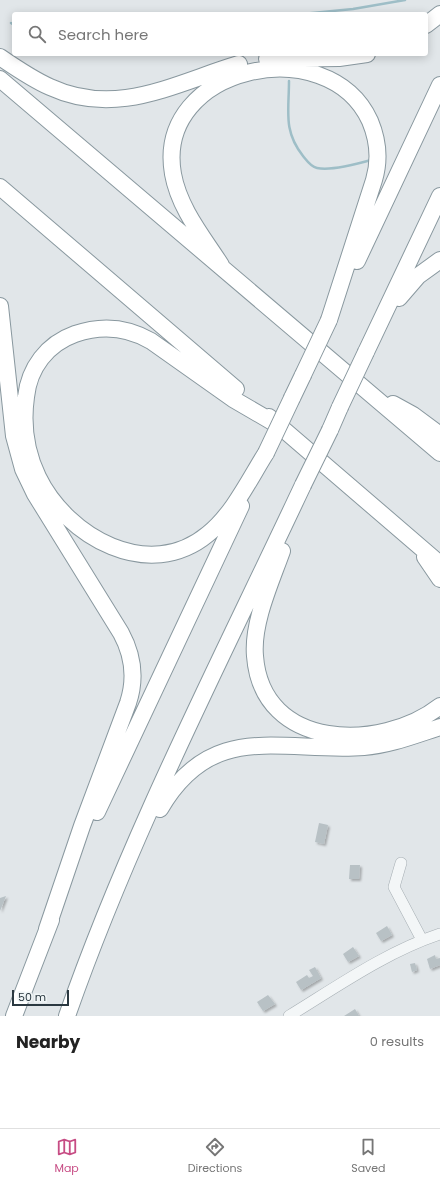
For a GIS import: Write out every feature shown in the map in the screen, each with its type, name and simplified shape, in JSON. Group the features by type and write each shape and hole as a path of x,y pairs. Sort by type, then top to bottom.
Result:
{"highway":[{"path":"428,23 440,14"},
{"path":"0,57 56,90 80,97 108,99 146,95 236,65 258,60 339,58 354,56"},
{"path":"221,265 186,211 175,182 172,152 176,134 183,118 192,104 209,89 222,81 245,73 288,69 311,73 330,80 347,91 366,113 375,135 378,157 374,180 329,320"},
{"path":"0,79 221,265 440,453"},
{"path":"47,929 93,820 440,86"},
{"path":"0,187 440,564"},
{"path":"67,1016 111,900 158,792 440,196"},
{"path":"366,352 386,317 404,291 418,276 440,260"},
{"path":"0,306 14,436 23,469 35,494 121,633 128,648 133,668 132,686 128,703 82,826 47,929 14,1016"},
{"path":"266,453 227,514 203,538 184,548 167,554 144,555 127,552 99,540 74,524 57,506 42,484 31,460 25,434 25,408 28,383 33,370 42,356 63,340 88,330 102,328 120,329 142,336 155,343 233,398 276,424"},
{"path":"367,391 413,415 440,434"},
{"path":"303,485 258,624 255,638 256,665 261,682 268,696 284,714 300,725 323,733 349,736 377,734 400,728 422,718 440,706"},
{"path":"417,544 440,579"},
{"path":"111,900 171,790 190,771 212,757 236,748 261,745 354,748 376,746 440,727"}],"street":[{"path":"402,864 394,887 422,940"},
{"path":"289,1016 374,964 422,940 440,934"}],"building":[{"path":"319,823 328,825 324,844 315,842"},
{"path":"350,865 360,865 359,879 349,879"},
{"path":"6,896 0,911 0,898"},
{"path":"387,926 392,935 381,941 376,933"},
{"path":"353,947 359,956 348,962 343,954"},
{"path":"435,955 436,959 440,958 440,965 430,969 427,959"},
{"path":"415,963 417,970 412,972 410,964"},
{"path":"315,967 321,978 301,990 296,982 307,975 309,978 313,976 309,970"},
{"path":"268,995 275,1004 263,1011 257,1002"},
{"path":"355,1009 359,1016 344,1016"}],"waterway":[{"path":"322,12 353,9 405,0"},
{"path":"289,81 288,120 292,138 309,164 317,168 330,169 371,160"}]}
